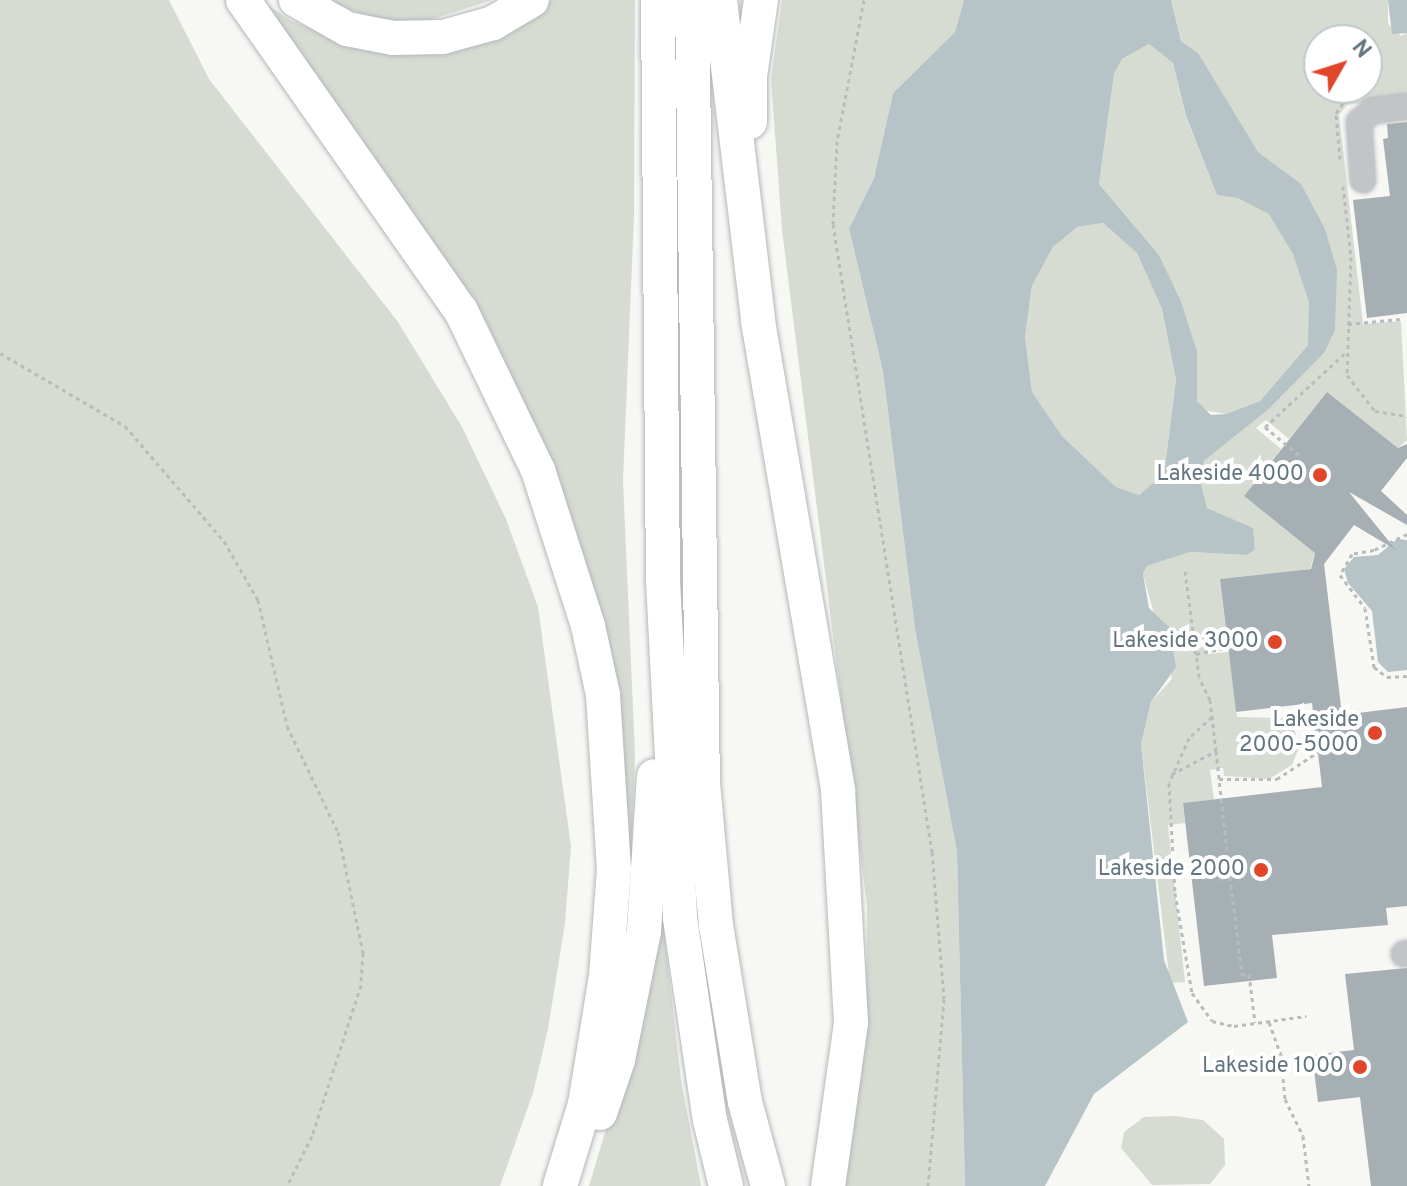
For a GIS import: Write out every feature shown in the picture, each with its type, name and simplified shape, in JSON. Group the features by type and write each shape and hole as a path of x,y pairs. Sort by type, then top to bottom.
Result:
{"highway":[{"path":"243,0 461,311 538,470 588,626 603,695 614,869 599,1019 585,1104 560,1186"},
{"path":"296,0 347,29 393,38 443,37 493,23 532,0"},
{"path":"658,0 663,580 680,918 710,1120 726,1186"},
{"path":"692,0 703,783 716,925 745,1102 768,1186"},
{"path":"720,0 743,221 836,775 849,922 851,1023 828,1186"},
{"path":"761,0 750,109 779,376 777,417"},
{"path":"574,1186 618,1060 644,931 663,580"}],"lane":[{"path":"1349,178 1359,122 1372,111 1407,107"}],"path":[{"path":"864,0 837,141 833,224 932,852 944,999 928,1186"},
{"path":"1343,104 1336,113 1349,178 1351,257 1344,354 1347,375 1362,400 1387,416 1407,416"},
{"path":"1346,324 1400,319"},
{"path":"0,353 125,426 224,541 258,600 287,726 338,832 363,953 361,985 312,1136 287,1186"},
{"path":"1299,455 1265,427 1344,354"},
{"path":"1407,534 1374,550 1352,554 1340,575 1365,608 1374,667 1387,677 1407,676"},
{"path":"1185,571 1196,654 1212,717 1216,751 1228,861 1218,862 1220,879 1230,877 1242,975 1249,974 1255,1023"},
{"path":"1196,654 1245,644"},
{"path":"1212,717 1198,725 1172,774 1175,893 1192,993 1212,1021 1255,1023 1306,1016"},
{"path":"1172,774 1216,751"},
{"path":"1218,779 1277,779 1318,752"},
{"path":"1219,870 1255,866"},
{"path":"1269,1022 1281,1055 1285,1099 1303,1136 1309,1186"}],"shaded area":[{"path":"0,0 169,0 209,79 398,322 462,427 506,519 538,607 571,846 565,923 548,1029 533,1093 500,1186 0,1186"},
{"path":"260,0 290,20 357,48 444,55 513,29 551,0 635,0 634,216 623,480 635,754 630,895 621,770 562,494"},
{"path":"324,0 492,0 430,20 378,20"},
{"path":"782,0 964,0 955,32 893,93 874,178 849,229 883,371 915,629 957,852 965,1186 844,1186 866,1013 867,906 782,230 771,79"},
{"path":"964,0 1171,0 1181,41 1198,53 1258,152 1301,184 1325,229 1337,270 1335,330 1324,353 1269,409 1204,461 1200,480 1207,508 1253,528 1255,550 1247,555 1190,552 1147,566 1143,574 1149,608 1169,627 1176,667 1151,702 1141,744 1164,960 1188,1022 1094,1094 1045,1186 965,1186 957,852 915,629 883,371 849,229 874,178 893,93 955,32","holes":["1149,44 1173,63 1186,116 1217,195 1238,198 1269,214 1293,254 1309,302 1308,345 1260,401 1226,414 1211,415 1197,401 1197,351 1181,301 1159,255 1099,184 1114,74 1122,59","1103,223 1137,253 1162,309 1176,380 1164,474 1139,495 1116,487 1062,436 1032,392 1025,336 1032,286 1053,247 1077,227"]},
{"path":"1171,0 1388,0 1388,24 1401,36 1407,33 1407,97 1383,100 1383,24 1303,24 1303,104 1354,104 1347,105 1339,115 1363,324 1401,321 1407,440 1398,448 1327,392 1289,439 1266,420 1256,428 1281,449 1244,496 1315,552 1310,569 1220,579 1227,639 1207,641 1208,654 1229,652 1237,717 1283,718 1295,731 1298,750 1292,765 1269,779 1224,776 1223,768 1210,770 1214,800 1183,803 1185,823 1168,825 1185,982 1170,983 1141,744 1151,702 1172,679 1143,574 1147,566 1190,552 1247,555 1255,550 1252,528 1207,508 1200,480 1204,461 1269,409 1324,353 1312,327 1308,345 1260,401 1226,414 1203,410 1197,400 1197,351 1181,301 1159,255 1099,184 1114,74 1122,59 1149,44 1173,63 1186,117 1217,195 1198,53 1181,41"},
{"path":"1388,0 1407,0 1407,33 1392,34"},
{"path":"1103,223 1137,253 1162,309 1176,380 1164,474 1139,495 1116,487 1062,436 1032,392 1025,336 1032,286 1053,247 1076,227"},
{"path":"1397,539 1407,540 1407,670 1388,672 1378,662 1372,611 1348,583 1344,569 1354,557 1378,555"},
{"path":"658,878 681,1080 701,1186 589,1186 621,1079"},
{"path":"1175,1116 1203,1120 1224,1139 1225,1165 1210,1184 1152,1185 1121,1148 1124,1132 1144,1117"}],"building":[{"path":"1407,122 1407,313 1367,318 1353,200 1390,196 1383,139 1388,138 1387,124"},
{"path":"1327,392 1398,448 1407,444 1407,458 1381,491 1407,515 1407,525 1349,492 1396,550 1354,525 1324,564 1342,715 1407,707 1407,906 1386,908 1388,925 1272,935 1277,978 1204,986 1183,803 1322,787 1312,703 1236,712 1220,579 1311,569 1315,553 1244,496"},
{"name":"Lakeside 1000","path":"1407,968 1407,1186 1371,1186 1360,1097 1318,1102 1312,1055 1354,1050 1345,974"}],"place":[{"name":"Lakeside 4000","path":"1320,475"},
{"name":"Lakeside 3000","path":"1275,642"},
{"name":"Lakeside 2000-5000","path":"1375,733"},
{"name":"Lakeside 2000","path":"1261,870"},
{"name":"Lakeside 1000","path":"1360,1067"}]}
